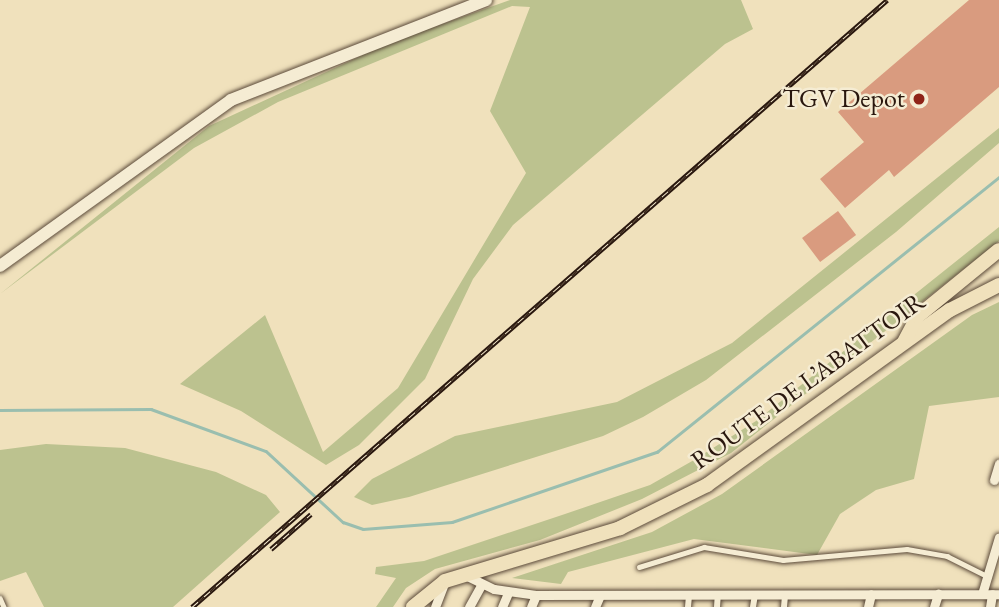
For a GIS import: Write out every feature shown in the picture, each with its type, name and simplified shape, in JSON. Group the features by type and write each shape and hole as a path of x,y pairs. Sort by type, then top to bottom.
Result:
{"main road":[{"path":"0,266 231,100 486,0"},
{"path":"905,341 918,316 999,250"},
{"name":"ROUTE DE L’ABATTOIR","path":"413,607 445,581 620,528 707,485 905,341 999,285"}],"street":[{"path":"994,480 999,464"},
{"path":"990,607 985,575 999,537"},
{"path":"465,575 481,585 508,593 564,596 800,596 989,592"},
{"path":"435,607 445,581"},
{"path":"470,607 481,585"},
{"path":"502,607 508,593"},
{"path":"625,607 628,594"},
{"path":"653,607 655,594"},
{"path":"717,607 718,594"},
{"path":"868,607 871,594"},
{"path":"934,607 938,594"},
{"path":"531,607 536,595"},
{"path":"595,607 600,595"},
{"path":"688,607 690,595"},
{"path":"753,607 755,595"},
{"path":"561,607 564,596"},
{"path":"783,607 785,596"},
{"path":"800,596 801,607"}],"lane":[{"path":"639,566 704,547 783,560 907,549 947,556 985,575"},
{"path":"0,598 4,607"}],"green space":[{"path":"510,0 741,0 753,29 725,44 513,225 473,279 425,379 359,445 326,465 241,411 180,384 265,315 323,452 398,388 526,173 490,111 530,7 512,6 278,102 194,148 0,294 209,126 389,43"},
{"path":"999,128 999,143 896,232 706,380 643,417 603,436 409,497 372,505 354,497 372,479 455,436 617,402 732,343"},
{"path":"999,227 999,241 731,453 642,499 540,540 435,569 406,588 393,607 376,607 396,578 375,574 376,567 424,561 565,514 650,485 694,460 756,421"},
{"path":"999,302 999,397 929,406 914,479 876,490 840,514 817,555 694,539 568,572 561,584 512,578 652,532 722,494 972,315"},
{"path":"46,444 125,448 216,472 266,495 280,512 173,607 44,607 26,572 0,581 0,450"}],"building":[{"name":"TGV Depot","path":"969,0 999,0 999,87 894,177 889,170 845,208 820,179 864,142 838,112"},
{"path":"838,211 856,235 820,262 802,238"}],"waterway":[{"path":"0,410 151,409 266,451 343,522 363,529 452,522 657,452 999,177"}],"railway":[{"path":"192,607 887,0"},
{"path":"271,549 311,514"}],"place":[{"name":"TGV Depot","path":"919,99"}]}
